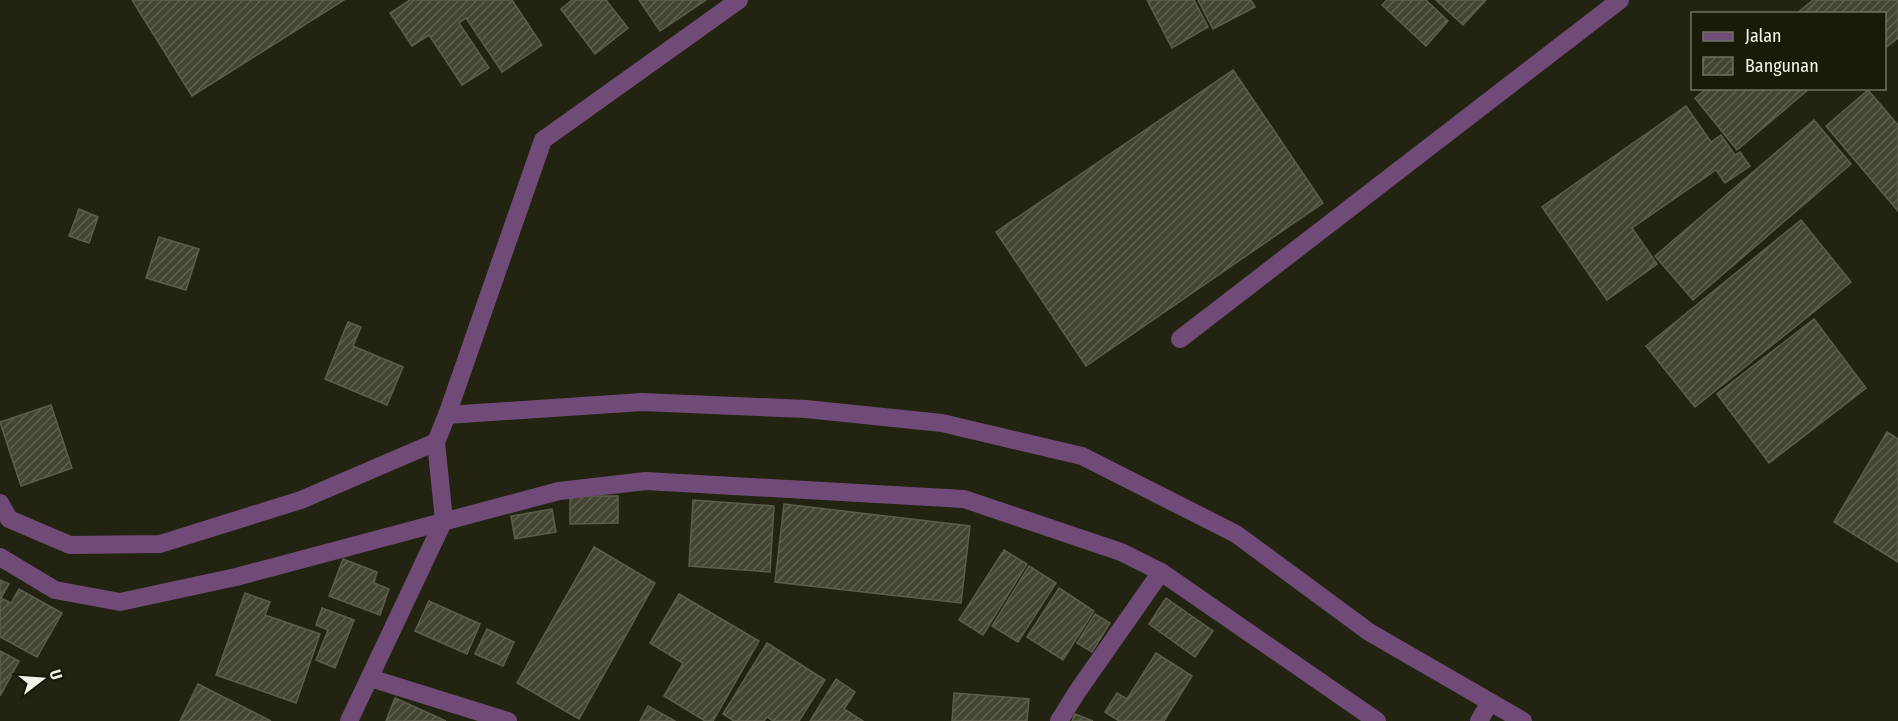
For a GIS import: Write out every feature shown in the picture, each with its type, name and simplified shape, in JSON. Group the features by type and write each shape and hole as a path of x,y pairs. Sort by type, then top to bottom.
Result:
{"street":[{"path":"349,721 444,520 436,442 543,140 739,0"},
{"path":"1180,339 1620,0"},
{"path":"447,415 642,402 806,409 942,423 1082,456 1236,534 1484,713 1523,721"},
{"path":"0,503 9,519 70,545 160,544 301,500 436,442"},
{"path":"0,557 56,590 120,603 236,577 560,491 646,481 964,499 1121,552 1161,572 1377,721"},
{"path":"1059,721 1161,572"},
{"path":"370,678 508,721"}],"building":[{"path":"132,0 344,0 192,96"},
{"path":"410,0 512,0 542,45 502,72 466,18 459,23 489,68 462,85 429,35 412,46 390,13"},
{"path":"572,0 606,0 628,28 595,54 561,9"},
{"path":"639,0 706,0 660,31"},
{"path":"1147,0 1194,0 1208,27 1172,48"},
{"path":"1198,0 1251,0 1255,7 1213,29"},
{"path":"1387,0 1426,0 1448,21 1426,46 1382,5"},
{"path":"1436,0 1486,0 1463,25"},
{"path":"1813,0 1898,0 1898,38 1886,47 1886,12 1798,12"},
{"path":"1233,70 1323,203 1086,366 996,232"},
{"path":"1705,90 1808,90 1737,150 1695,98"},
{"path":"1868,90 1898,125 1898,211 1826,126"},
{"path":"1686,106 1711,142 1721,135 1735,155 1740,152 1750,166 1725,183 1716,170 1632,228 1657,264 1607,300 1542,207"},
{"path":"1814,120 1851,164 1693,300 1655,256"},
{"path":"79,209 98,217 89,243 69,236"},
{"path":"1801,220 1851,282 1695,407 1646,346"},
{"path":"159,237 199,249 186,290 146,278"},
{"path":"1814,319 1866,388 1769,463 1717,394"},
{"path":"348,322 361,327 353,346 403,367 387,405 325,379"},
{"path":"51,405 72,468 21,486 0,422"},
{"path":"1887,432 1898,439 1898,562 1834,522"},
{"path":"570,496 618,496 618,523 570,524"},
{"path":"693,500 774,506 770,572 689,566"},
{"path":"784,504 970,526 961,603 775,582"},
{"path":"552,509 556,532 515,539 511,516"},
{"path":"594,547 655,583 579,719 517,683"},
{"path":"1004,550 1027,564 983,635 959,620"},
{"path":"343,559 377,572 374,583 389,589 380,615 329,596"},
{"path":"1029,566 1056,583 1018,642 992,626"},
{"path":"0,580 9,584 1,598 11,603 19,589 62,613 37,657 0,637"},
{"path":"1059,588 1094,611 1063,660 1027,637"},
{"path":"245,593 270,602 265,615 320,634 296,703 216,675"},
{"path":"679,594 759,641 713,721 705,721 664,696 683,663 650,643"},
{"path":"1166,598 1213,631 1195,657 1149,624"},
{"path":"429,601 480,624 467,654 415,631"},
{"path":"322,608 354,620 335,668 316,660 328,630 316,625"},
{"path":"1095,614 1110,623 1092,652 1077,643"},
{"path":"487,629 514,642 503,666 475,654"},
{"path":"767,643 825,680 799,721 773,721 767,717 764,721 734,721 723,714"},
{"path":"0,651 19,661 0,696"},
{"path":"1156,653 1192,676 1164,721 1119,721 1105,712 1117,693 1127,699"},
{"path":"836,679 855,692 844,709 863,721 810,721"},
{"path":"198,684 271,721 180,721"},
{"path":"954,693 1029,699 1027,721 952,721"},
{"path":"395,698 446,721 386,721"},
{"path":"648,706 675,721 640,721"},
{"path":"1075,714 1093,721 1072,721"}]}
